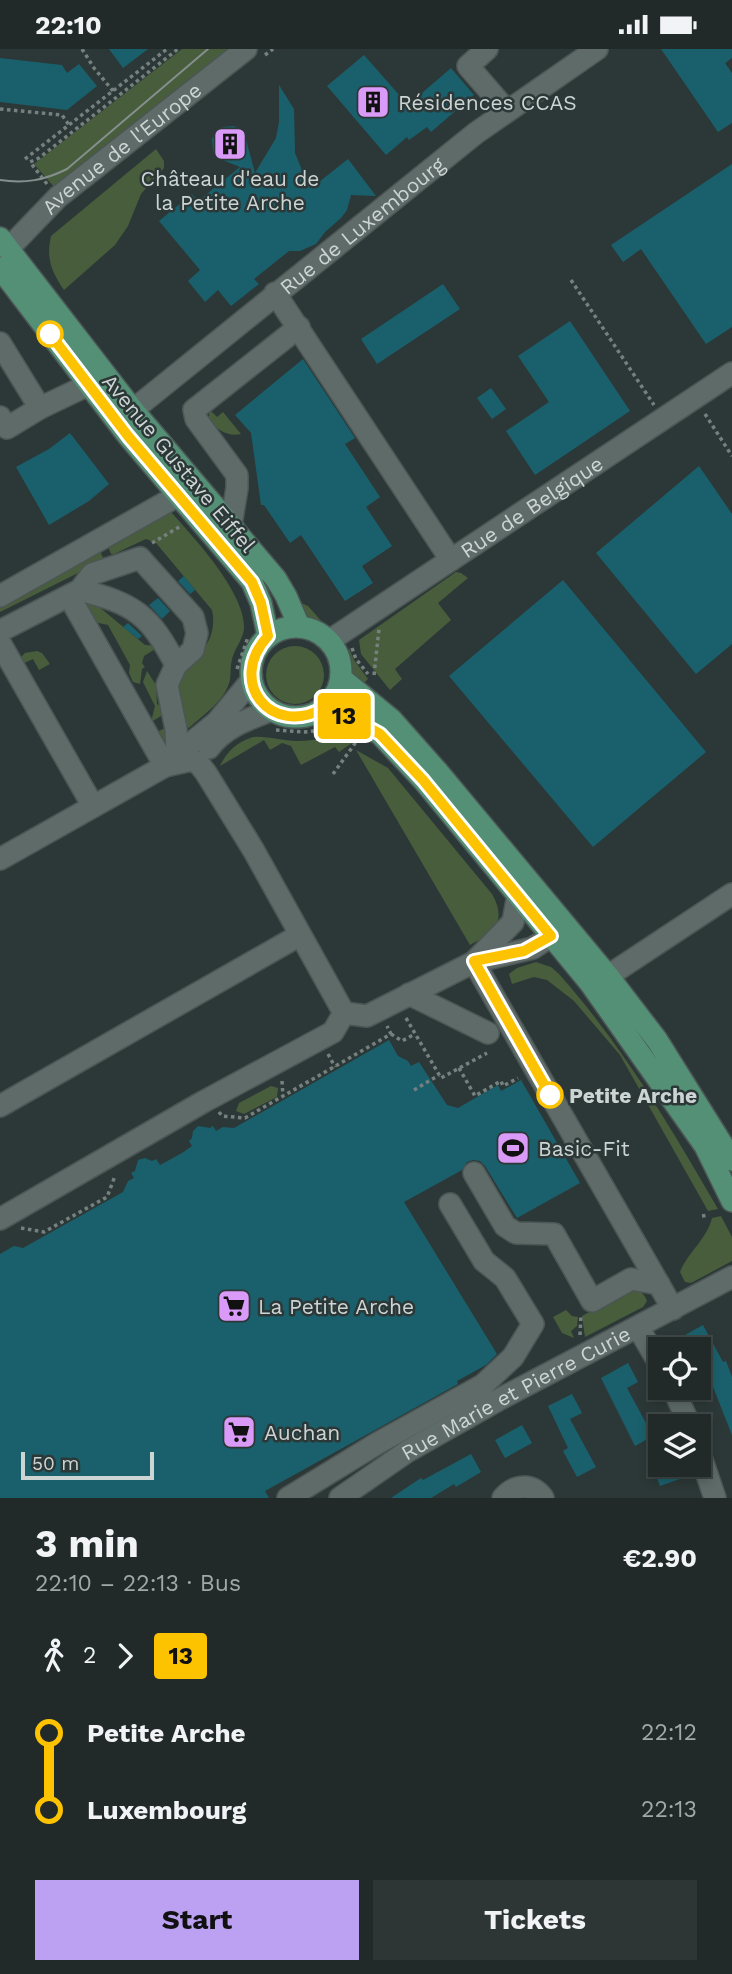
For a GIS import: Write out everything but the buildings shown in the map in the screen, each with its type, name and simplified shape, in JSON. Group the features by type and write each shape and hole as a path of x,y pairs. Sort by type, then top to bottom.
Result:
{"main road":[{"name":"Avenue Gustave Eiffel","path":"3,246 133,410 276,579 299,626"},
{"name":"Avenue Gustave Eiffel","path":"0,268 88,385 252,582 261,603 259,634"},
{"path":"299,626 310,628 329,641 337,652 341,664 338,689 324,708 312,714 270,719 256,693 244,680 250,669 259,634 299,626"},
{"path":"341,678 391,719 555,927 590,983 705,1146 732,1201"},
{"path":"324,708 351,718 380,734 423,780 518,895 608,976 657,1041 732,1160"}],"street":[{"name":"Avenue de l'Europe","path":"3,246 58,197 246,49"},
{"path":"487,49 468,66 507,111"},
{"name":"Rue de Luxembourg","path":"133,410 476,133 597,49"},
{"path":"275,293 451,559"},
{"path":"231,525 237,475 194,415 197,406 299,327"},
{"path":"0,343 40,408"},
{"name":"Rue de Belgique","path":"329,641 732,373"},
{"path":"0,417 7,428 40,408 88,385"},
{"path":"0,596 179,495"},
{"path":"0,631 75,593 92,574 140,558 193,617 197,633 193,650 176,665 167,684 174,722 171,759"},
{"path":"75,593 110,598 134,610 160,635 176,665"},
{"path":"75,593 171,759"},
{"path":"3,654 93,806"},
{"path":"206,773 203,762 206,741 244,680"},
{"path":"0,859 171,759 240,723 270,719"},
{"path":"174,722 206,741"},
{"path":"171,759 192,760 206,773 254,851 344,1013"},
{"path":"608,976 732,894"},
{"path":"344,1013 367,1016 405,1003 474,961 513,922 518,895"},
{"path":"474,961 524,951 555,927"},
{"path":"0,1106 300,935"},
{"path":"474,961 673,1308"},
{"path":"405,1003 488,1043"},
{"path":"6,1222 202,1102 333,1033 344,1013"},
{"path":"474,1173 505,1226 516,1233 554,1234 592,1301 631,1279 659,1284"},
{"path":"288,1498 378,1443 483,1385 513,1357 533,1324 505,1278 484,1261 450,1204"},
{"name":"Rue Marie et Pierre Curie","path":"340,1498 408,1451 498,1400 732,1277"},
{"path":"638,1327 648,1344"},
{"path":"708,1477 715,1498"},
{"path":"503,1498 511,1490 526,1486 534,1489 543,1498"}],"path":[{"path":"82,49 93,68 113,91"},
{"path":"24,159 167,49"},
{"name":"Avenue de l'Europe","path":"46,183 30,162 39,158 178,49"},
{"path":"36,106 36,113"},
{"path":"0,109 62,115 69,125"},
{"path":"571,280 663,418"},
{"path":"702,409 732,456"},
{"path":"153,542 179,529 183,522"},
{"path":"374,675 380,622"},
{"path":"244,680 238,662 259,634"},
{"path":"350,646 374,685"},
{"path":"270,719 293,732 329,730"},
{"path":"333,774 356,745"},
{"path":"405,1003 415,1034 441,1078 459,1068 488,1043"},
{"path":"384,1021 391,1034 402,1041 415,1034"},
{"path":"216,1108 222,1117 245,1118 391,1034"},
{"path":"327,1053 335,1067"},
{"path":"459,1068 475,1096 501,1081 503,1086 518,1078"},
{"path":"414,1090 439,1075"},
{"path":"282,1079 283,1097"},
{"path":"6,1222 44,1232 107,1197 115,1175"},
{"path":"702,1216 709,1215"},
{"path":"580,1315 580,1337"}],"green space":[{"path":"182,49 231,49 55,188 34,164"},
{"path":"156,149 164,161 164,168 141,194 128,226 115,245 64,290 51,264 51,236"},
{"path":"209,409 217,417 223,412 241,434 227,434 216,427 209,420"},
{"path":"171,512 228,583 237,599 244,629 232,659 230,680 224,694 189,728 180,721 176,679 198,657 209,640 212,610 156,543 146,539 114,554 111,554 108,547"},
{"path":"100,551 104,560 0,612 0,605"},
{"path":"456,572 468,578 438,603 451,620 395,669 402,679 390,690 361,654 359,640"},
{"path":"86,601 92,601 145,645 160,646 144,656 142,663 145,667 142,669 140,684 133,682 129,673 130,665 108,625 94,622"},
{"path":"301,603 308,606 324,624 333,627 326,628 311,623 298,605"},
{"path":"289,646 301,646 316,654 324,669 324,681 316,696 301,704 289,704 274,696 266,681 266,669 274,654"},
{"path":"349,648 368,679 361,686 349,672"},
{"path":"25,653 42,653 50,664 39,670 33,659 22,664 20,658"},
{"path":"147,671 156,685 157,704 167,710 171,746 166,749 157,732 167,727 161,716 151,722 155,706 143,682"},
{"path":"253,737 297,741 332,738 352,743 339,752 335,747 301,765 291,746 282,743 270,750 264,740 220,766 233,748"},
{"path":"356,750 388,768 492,894 498,919 486,935 470,945"},
{"path":"536,962 551,967 559,974 604,1029 663,1117 718,1209 708,1211 620,1055 574,1001 547,980 534,977 512,984 509,974 517,968"},
{"path":"271,1086 278,1088 277,1097 244,1114 236,1111 239,1103"},
{"path":"721,1216 732,1237 732,1261 691,1283 685,1282 680,1272 683,1265 710,1226 712,1218"},
{"path":"632,1289 645,1296 647,1301 643,1307 585,1337 582,1316"},
{"path":"566,1310 572,1316 578,1317 577,1326 571,1331 574,1338 562,1333 553,1317"}],"tram line":[{"path":"0,180 35,180 67,169 208,49"}],"bus line":[{"name":"13","path":"50,334 128,436 252,582 261,603 268,636 258,646 250,669 251,681 263,703 285,716 298,717 324,708 351,718 380,734 423,780 551,936 524,951 474,961 550,1095"}],"place":[{"name":"Résidences CCAS","path":"373,102"},
{"name":"Château d'eau de la Petite Arche","path":"230,144"},
{"name":"Petite Arche","path":"550,1095"},
{"name":"Basic-Fit","path":"513,1148"},
{"name":"La Petite Arche","path":"234,1306"},
{"name":"Auchan","path":"239,1432"}]}
